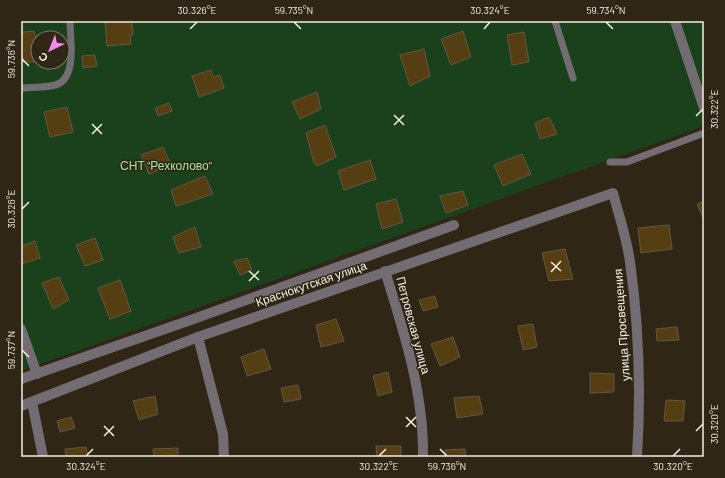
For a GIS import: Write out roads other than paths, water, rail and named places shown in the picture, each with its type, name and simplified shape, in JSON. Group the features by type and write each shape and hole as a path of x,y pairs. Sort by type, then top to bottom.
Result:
{"street":[{"path":"675,21 704,108"},
{"name":"Краснокутская улица","path":"21,406 198,337 613,193"},
{"name":"улица Просвещения","path":"613,193 630,260 638,346 640,418 637,457"},
{"name":"Краснокутская улица","path":"21,379 188,321 454,225"},
{"name":"Петровская улица","path":"385,271 408,344 415,378 424,441 423,457"},
{"path":"21,329 37,374"},
{"path":"198,337 223,434 224,457"},
{"path":"32,402 43,457"}],"lane":[{"path":"21,88 58,84 68,75 71,58 70,21"},
{"path":"555,21 573,78"},
{"path":"610,162 627,162 704,133"}],"park label":[{"name":"СНТ \"Рехколово\"","path":"166,165"}]}
